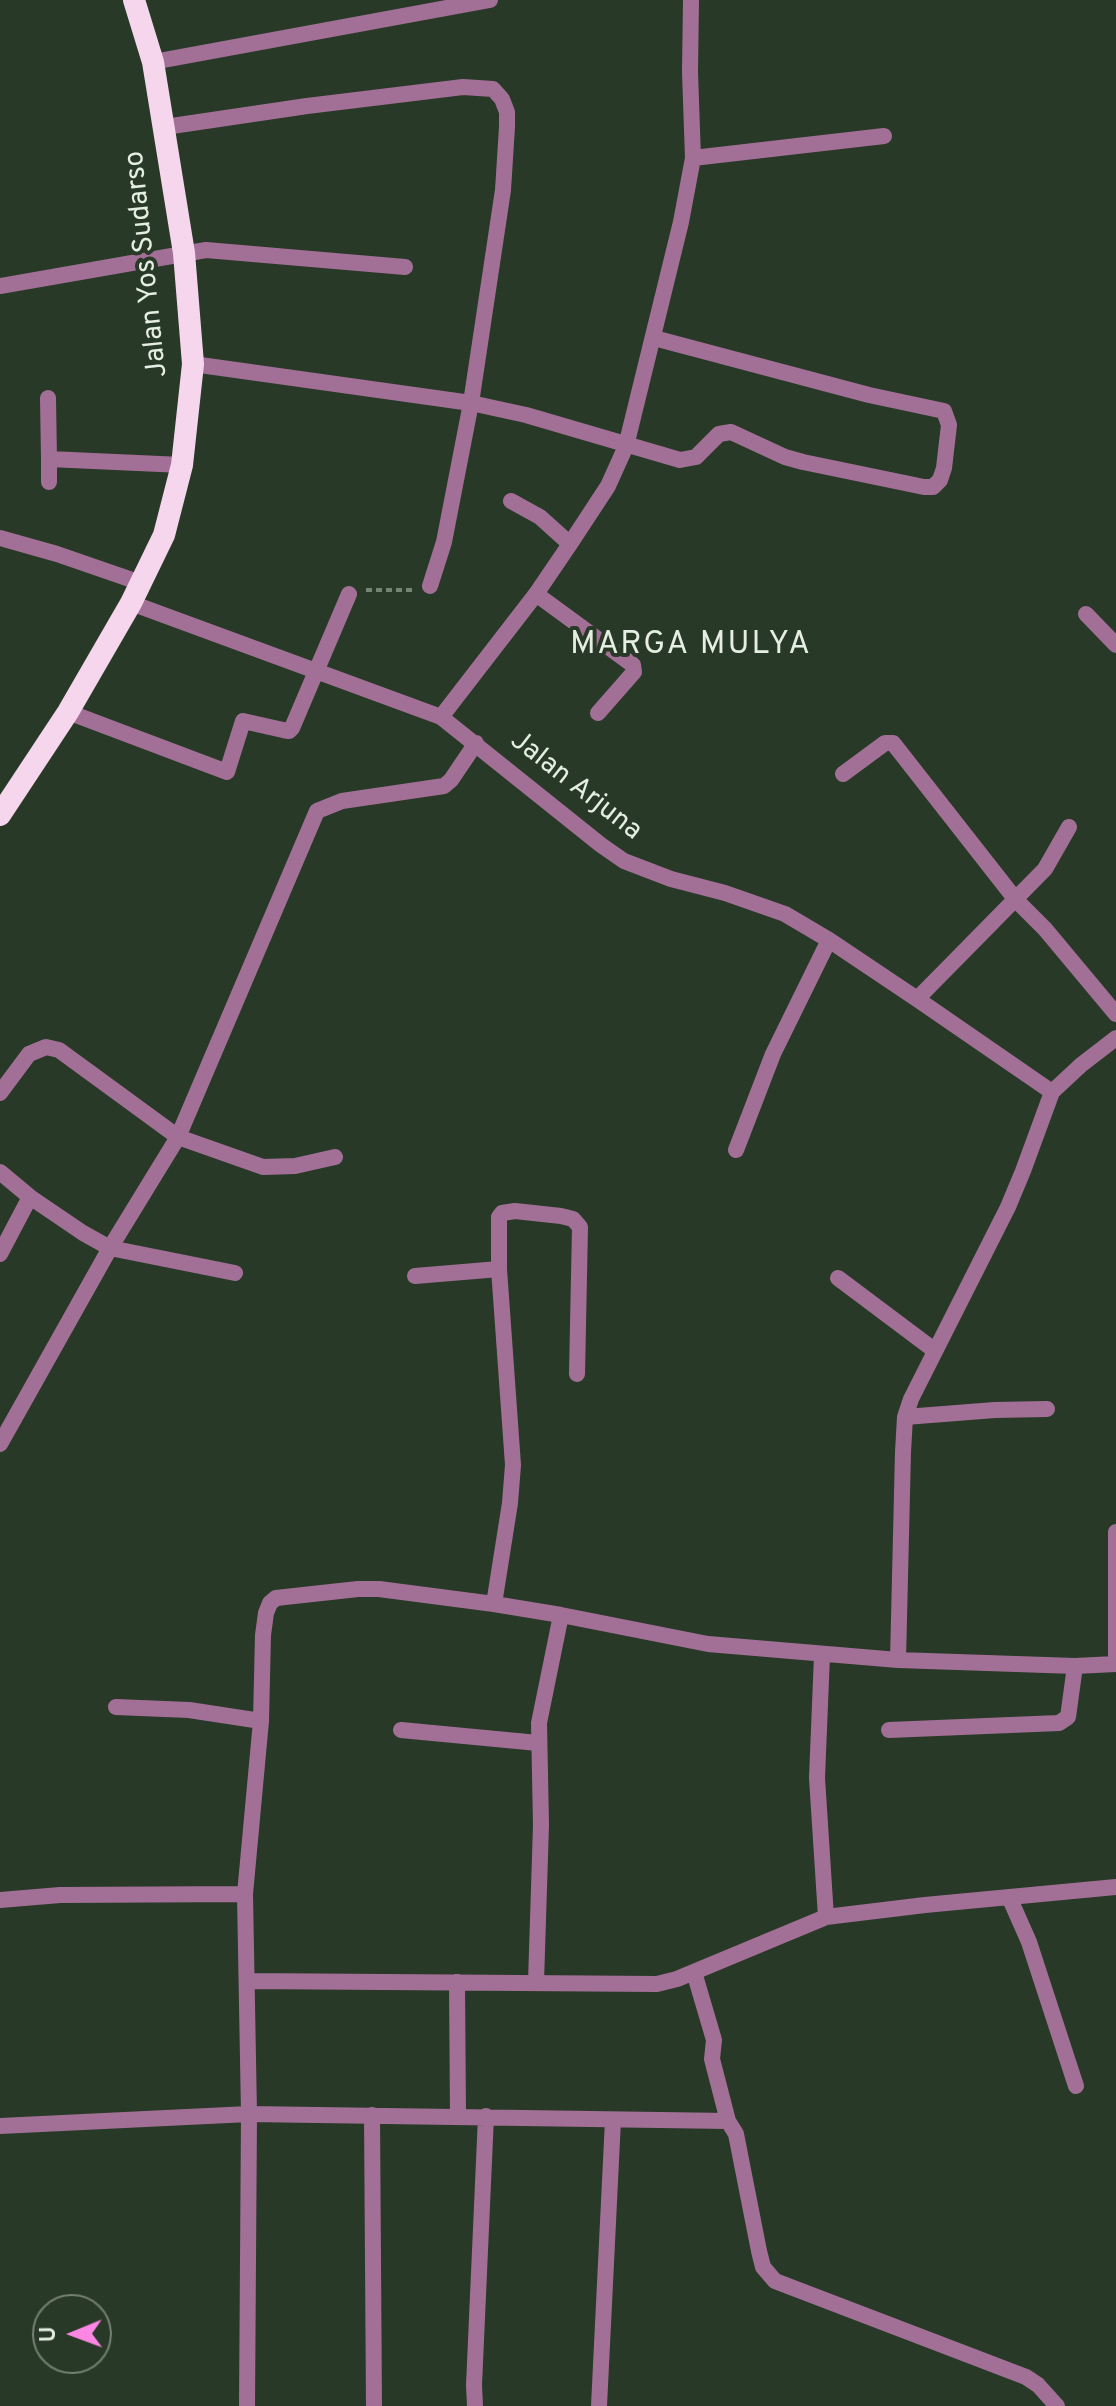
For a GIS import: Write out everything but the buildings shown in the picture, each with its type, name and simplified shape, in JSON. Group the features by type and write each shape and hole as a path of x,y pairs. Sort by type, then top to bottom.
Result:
{"highway":[{"name":"Jalan Yos Sudarso","path":"0,815 68,712 136,593 164,535 182,465 193,364 184,253 153,62 134,0"}],"street":[{"path":"153,62 447,4 490,0"},
{"path":"441,717 536,594 608,486 626,446 684,212 693,158 691,0"},
{"path":"165,127 463,87 493,89 502,99 507,112 503,190 471,403 444,542 430,586"},
{"path":"693,158 884,136"},
{"path":"0,286 216,250 405,267"},
{"path":"193,364 471,403 526,415 680,460 696,457 719,434 731,432 785,457 818,465 924,487 933,487 942,476 949,425 944,411 869,395 654,338"},
{"path":"48,398 49,482"},
{"path":"49,459 182,465"},
{"path":"511,501 540,517 570,544"},
{"name":"Jalan Arjuna","path":"0,538 57,554 136,593 317,671 441,717 624,861 671,879 755,902 785,914 829,940 1052,1092"},
{"path":"68,712 227,772 243,721 289,731 349,594"},
{"path":"536,594 633,665 634,672 598,713"},
{"path":"1086,614 1116,645"},
{"path":"0,1444 110,1248 178,1137 317,811 342,801 444,786 476,743"},
{"path":"843,774 885,743 893,743 1016,900 1045,929 1116,1014"},
{"path":"917,999 1045,869 1069,827"},
{"path":"736,1150 773,1054 829,940"},
{"path":"898,1660 905,1417 934,1350 1008,1207 1052,1092 1116,1038"},
{"path":"0,1093 29,1054 46,1047 59,1050 178,1137 263,1167 295,1166 335,1157"},
{"path":"0,1172 30,1197 110,1248 235,1273"},
{"path":"0,1254 30,1197"},
{"path":"494,1604 513,1465 499,1269 499,1217 502,1213 515,1211 561,1216 573,1219 580,1227 577,1374"},
{"path":"415,1276 499,1269"},
{"path":"838,1278 934,1350"},
{"path":"905,1417 1047,1409"},
{"path":"247,2406 249,2114 245,1894 261,1721 263,1635 270,1603 276,1598 379,1589 561,1615 693,1642 898,1660 1075,1666 1116,1664 1116,1532"},
{"path":"536,1982 541,1825 538,1743 543,1698 561,1615"},
{"path":"822,1655 817,1778 826,1917"},
{"path":"889,1730 1059,1723 1068,1717 1075,1666"},
{"path":"116,1707 189,1710 261,1721"},
{"path":"401,1730 538,1743"},
{"path":"247,1981 667,1983 826,1917 1116,1887"},
{"path":"0,1900 60,1895 245,1894"},
{"path":"1010,1899 1029,1942 1076,2086"},
{"path":"694,1972 714,2040 712,2059 728,2121 736,2134 761,2259 769,2275 775,2281 1026,2377 1057,2406"},
{"path":"457,1982 458,2116"},
{"path":"0,2126 249,2114 728,2121"},
{"path":"372,2115 374,2406"},
{"path":"475,2406 486,2116"},
{"path":"599,2406 613,2120"}],"path":[{"path":"349,594 354,590 423,590 430,586"}],"district":[{"name":"MARGA MULYA","path":"691,647"}]}
